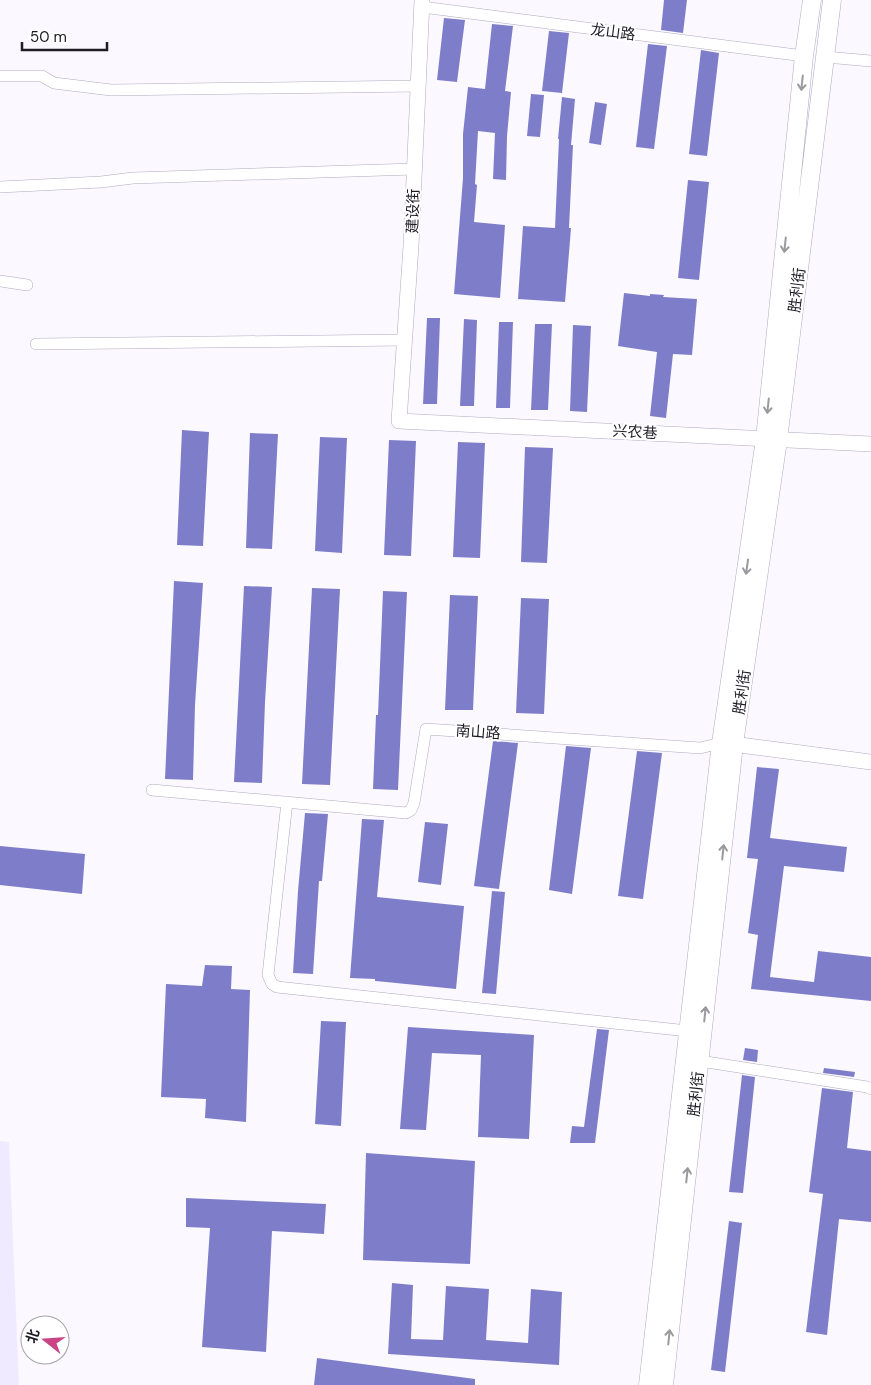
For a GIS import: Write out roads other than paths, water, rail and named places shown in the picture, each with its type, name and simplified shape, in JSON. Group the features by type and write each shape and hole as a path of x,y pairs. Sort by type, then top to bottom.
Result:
{"main road":[{"name":"胜利街","path":"771,439 804,56 812,0"},
{"name":"胜利街","path":"648,1385 688,1031 826,57 832,0"},
{"name":"胜利街","path":"664,1385 700,1061 728,744"}],"street":[{"name":"龙山路","path":"422,4 804,56"},
{"name":"建设街","path":"399,421 422,4"},
{"path":"826,57 871,60"},
{"path":"0,76 42,76 54,83 111,90 418,86"},
{"path":"0,187 101,182 133,178 414,169"},
{"path":"0,282 27,285"},
{"path":"36,344 404,340"},
{"name":"兴农巷","path":"399,421 871,444"},
{"name":"南山路","path":"152,790 406,813 411,810 414,803 426,729 700,748 728,744 871,762"},
{"path":"287,802 268,975 272,984 277,987 688,1031"},
{"path":"700,1061 867,1086 871,1089"}]}
